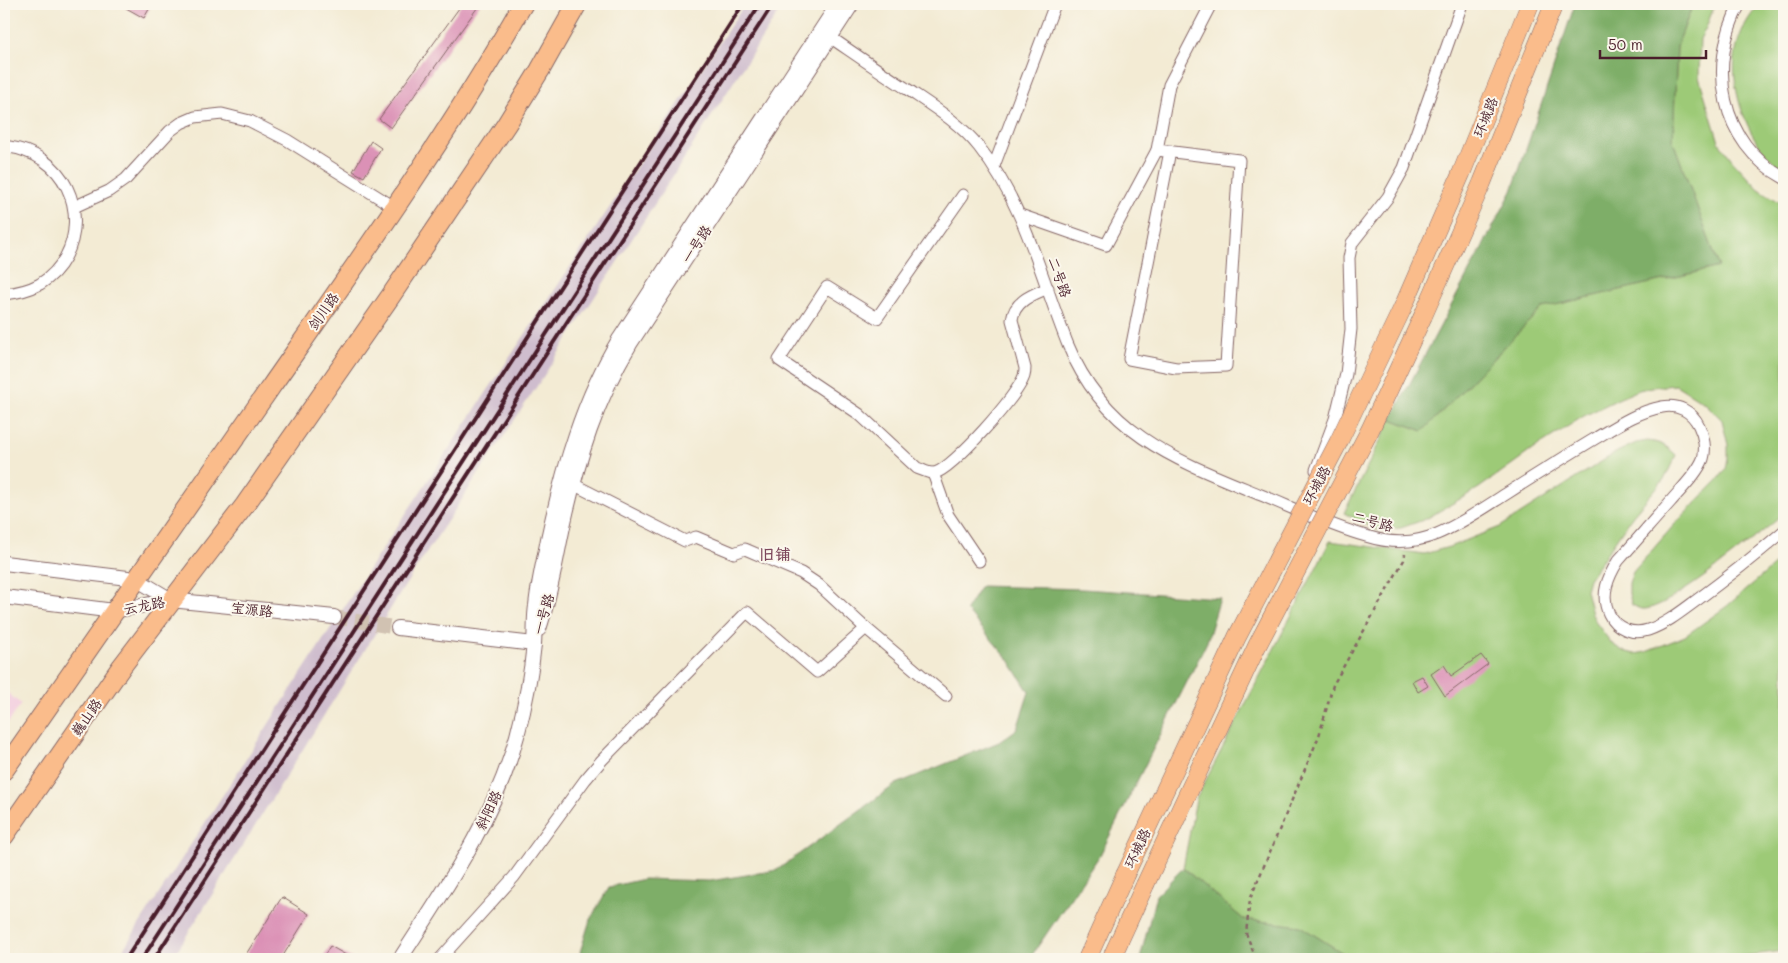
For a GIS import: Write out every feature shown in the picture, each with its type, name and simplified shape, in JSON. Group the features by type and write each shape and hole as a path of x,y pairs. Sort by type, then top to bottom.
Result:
{"highway":[{"name":"剑川路","path":"114,611 394,207 482,74 523,4"},
{"path":"171,600 269,472 437,228 527,92 577,4"},
{"name":"巍山路","path":"4,836 122,666 171,600"},
{"path":"4,770 114,611"}],"main road":[{"name":"环城路","path":"1087,959 1233,645 1338,443 1403,307 1461,174 1530,4"},
{"name":"环城路","path":"1111,959 1253,654 1370,430 1423,316 1482,183 1554,4"}],"street":[{"name":"一号路","path":"825,34 838,4"},
{"name":"一号路","path":"534,644 537,596 551,528 568,481 589,401 614,348 825,34 852,4"},
{"path":"994,166 1055,4"},
{"path":"1020,215 1106,244 1157,150 1169,85 1212,4"},
{"path":"1296,510 1325,446 1343,388 1351,327 1349,258 1352,243 1388,197 1404,168 1462,4"},
{"path":"1740,4 1733,17 1723,52 1725,100 1738,132 1750,149 1767,166 1784,178"},
{"name":"二号路","path":"825,34 922,100 959,127 976,143 994,166 1020,215 1068,344 1083,376 1103,403 1126,425 1153,446 1178,460 1296,510 1362,535 1384,541 1407,542 1440,533 1640,414 1663,406 1674,406 1685,410 1699,424 1704,440 1704,455 1684,486 1618,560 1610,574 1606,588 1606,608 1614,623 1629,631 1647,630 1678,614 1727,578 1784,531"},
{"path":"74,207 109,191 126,179 170,131 181,124 195,117 222,114 250,121 287,140 394,207"},
{"path":"4,146 34,155 51,166 67,187 76,218 74,235 68,252 58,268 36,286 24,291 4,294"},
{"path":"1157,150 1239,160 1226,366 1176,368 1129,359 1170,152"},
{"path":"963,195 877,318 827,287 779,360 859,414 917,468 934,473 962,453 1009,401 1020,384 1025,368 1012,320 1012,312 1024,300 1048,288"},
{"path":"934,473 948,515 979,561"},
{"path":"568,481 686,541 696,537 734,553 745,549 801,573 819,585 946,696"},
{"name":"云龙路","path":"4,563 136,579 171,600"},
{"name":"云龙路","path":"4,597 114,611 171,600"},
{"name":"宝源路","path":"171,600 334,617"},
{"path":"440,959 514,877 585,780 602,760 748,612 817,672 866,628"},
{"path":"398,628 534,644"},
{"name":"斜阳路","path":"402,958 475,838 502,781 514,748 525,706 534,644"}],"path":[{"path":"1256,959 1246,933 1250,899 1319,736 1334,685 1404,560 1407,542"}],"shaded area":[{"path":"745,4 784,4 541,380 411,576 172,959 117,959 365,575"},
{"path":"4,690 21,704 4,729"}],"green space":[{"path":"1575,4 1693,4 1677,46 1673,141 1719,267 1542,308 1423,431 1391,419 1512,191"},
{"path":"1693,4 1715,4 1700,39 1699,77 1719,142 1733,161 1759,189 1784,205 1784,514 1736,553 1672,598 1654,607 1640,609 1632,605 1629,583 1633,572 1726,469 1728,445 1722,420 1706,404 1676,385 1639,390 1584,416 1539,445 1479,488 1426,519 1401,528 1376,530 1344,513 1391,419 1423,431 1542,308 1719,267 1673,141 1677,46"},
{"path":"1760,4 1784,4 1784,169 1761,148 1752,133 1744,117 1735,83 1734,66 1739,38 1748,20"},
{"path":"1647,441 1663,445 1676,455 1665,478 1633,515 1589,579 1586,590 1592,614 1612,644 1623,651 1635,654 1646,652 1685,636 1727,606 1784,557 1784,951 1719,959 1352,959 1300,926 1243,919 1183,868 1196,799 1330,541 1424,554 1449,547 1500,527 1615,453 1636,443"},
{"path":"981,586 1083,589 1220,598 1207,642 1100,855 1030,958 586,959 580,952 590,920 609,887 644,879 710,881 777,870 896,784 999,742 1017,729 1029,692 1009,660 966,610"},
{"path":"1183,868 1243,919 1300,926 1352,959 1140,959 1156,895"}],"building":[{"path":"119,4 152,4 144,18"},
{"path":"462,4 480,4 391,128 379,119"},
{"path":"371,141 381,148 364,177 353,171"},
{"path":"1481,655 1488,664 1445,696 1431,674 1444,665 1451,676"},
{"path":"1422,676 1428,686 1418,692 1412,681"},
{"path":"282,897 309,914 281,959 243,959"},
{"path":"330,946 353,959 322,959"}],"tunnel":[{"path":"334,617 398,628"}],"railway":[{"path":"126,959 743,4"},
{"path":"142,959 760,4"},
{"path":"154,959 773,4"}],"district":[{"name":"旧铺","path":"775,553"}]}
